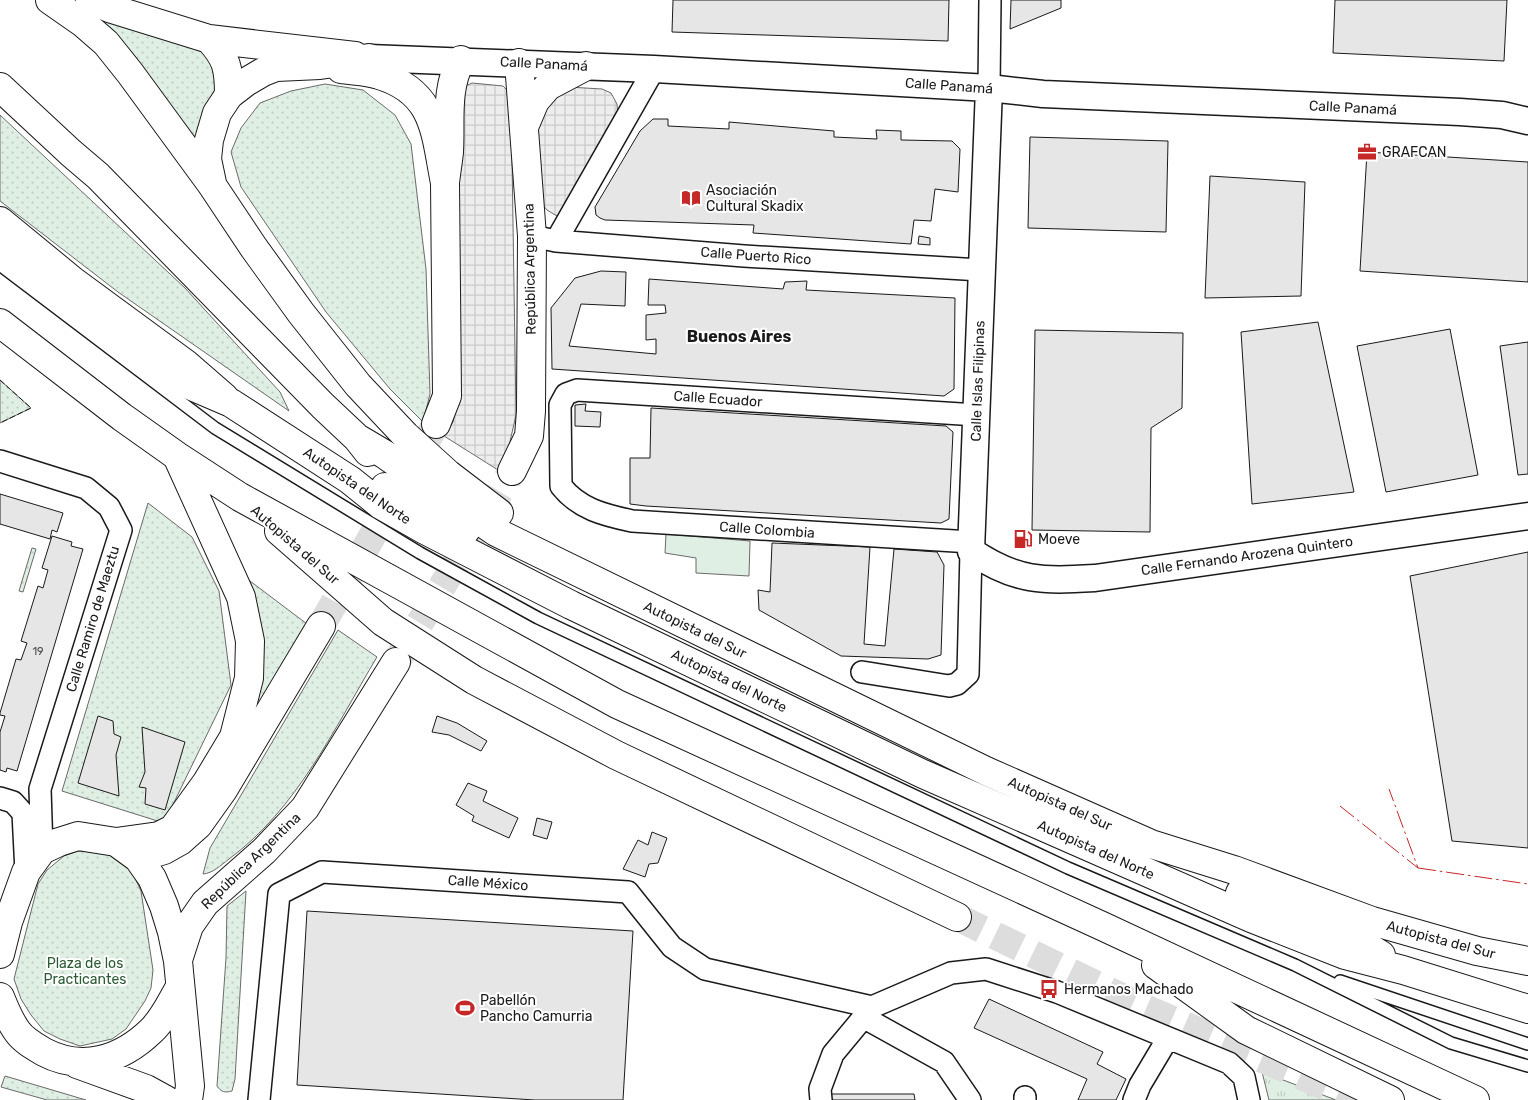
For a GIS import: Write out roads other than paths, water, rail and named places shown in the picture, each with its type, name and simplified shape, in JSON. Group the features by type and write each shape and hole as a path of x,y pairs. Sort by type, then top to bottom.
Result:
{"main road":[{"path":"50,0 83,23 106,43 212,185 301,313 358,385 406,436 469,491 505,517 567,553 614,591"},
{"path":"90,0 112,9 209,40 369,58"},
{"path":"209,40 221,52 224,59 229,73 229,95"},
{"path":"212,185 207,159 209,140 217,113 229,95 246,82 276,67 320,65 369,58"},
{"path":"436,424 447,396 445,183 449,152 449,95 454,73 460,60"},
{"name":"República Argentina","path":"512,471 529,436 544,238 524,128 519,63"},
{"path":"320,65 377,74 402,83 418,96 429,115 434,130 445,183"},
{"path":"524,128 535,101 548,86 586,66"},
{"path":"0,87 98,176 316,399 357,438 376,461 447,520"},
{"name":"Autopista del Norte","path":"0,221 73,281 186,364 231,402 350,480 381,506 425,530 571,605 923,774 1251,918 1345,955 1403,970 1528,1009"},
{"path":"0,248 175,379 231,402"},
{"path":"0,323 122,417 240,497 617,704 1102,926 1475,1100"},
{"path":"357,438 384,454 496,532 614,591"},
{"path":"0,954 8,922 26,872 42,850 78,836 116,842 159,836 173,829 207,782 234,737 249,678 250,641 241,597 177,456"},
{"path":"350,480 380,484 556,578 614,591"},
{"name":"Autopista del Sur","path":"240,497 383,622 474,680 616,755 957,917"},
{"name":"Autopista del Sur","path":"614,591 986,771 1151,844 1234,870 1372,921 1477,951 1528,961"},
{"path":"138,858 164,850 198,825 223,790 321,626"},
{"name":"República Argentina","path":"179,974 189,926 205,903 264,851 305,808 396,662"},
{"path":"116,842 138,858 152,878 164,906 172,932 179,974 190,1086 188,1100"},
{"path":"1151,844 1224,886 1348,935 1403,970"},
{"path":"1102,926 1246,1030 1390,1100"},
{"path":"73,1063 95,1062 118,1056 138,1042 163,1017 179,974"},
{"path":"0,997 7,1015 18,1033 34,1047 51,1056 146,1089 166,1100"}],"street":[{"path":"989,88 990,0"},
{"name":"Calle Panamá","path":"369,58 460,60 654,69 989,88 1043,94 1460,112 1502,115 1528,121"},
{"name":"República Argentina","path":"544,238 654,69"},
{"name":"Calle Islas Filipinas","path":"862,672 949,686 957,684 968,674 971,547 989,88"},
{"name":"Calle Puerto Rico","path":"544,238 744,256 981,270"},
{"name":"Calle Ecuador","path":"568,496 561,486 560,405 566,394 577,390 977,415"},
{"name":"Calle Ramiro de Maeztu","path":"0,461 86,488 109,507 121,530 40,789 42,850"},
{"name":"Calle Colombia","path":"568,496 601,515 632,521 971,547"},
{"name":"Calle Fernando Arozena Quintero","path":"971,547 988,563 1007,572 1029,578 1052,580 1095,578 1528,516"},
{"path":"0,798 13,802 23,813 26,872"},
{"name":"Calle México","path":"259,1100 278,894 322,872 628,892 672,946 705,969 867,1012"},
{"path":"821,1100 820,1089 833,1054 867,1012 950,973 986,969 1057,992 1229,1062 1244,1077 1250,1100"},
{"path":"867,1012 944,1062 970,1100"},
{"path":"1134,1100 1140,1085 1168,1038"}],"lane":[{"path":"0,266 216,428 420,553 538,618 1068,868 1296,965 1451,1043 1528,1066"},
{"path":"1296,965 1528,1044"},
{"path":"1246,1030 1280,1060"}],"tunnel":[{"path":"321,626 436,424"},
{"path":"398,659 512,471"},
{"path":"957,917 1138,1005 1357,1100"}],"place":[{"name":"GRAFCAN","path":"1367,152"},
{"name":"Asociación Cultural Skadix","path":"691,198"},
{"name":"Moeve","path":"1023,539"},
{"name":"Hermanos Machado","path":"1049,989"},
{"name":"Pabellón Pancho Camurria","path":"465,1008"}],"district":[{"name":"Buenos Aires","path":"739,336"}],"park label":[{"name":"Plaza de los Practicantes","path":"85,972"}]}
